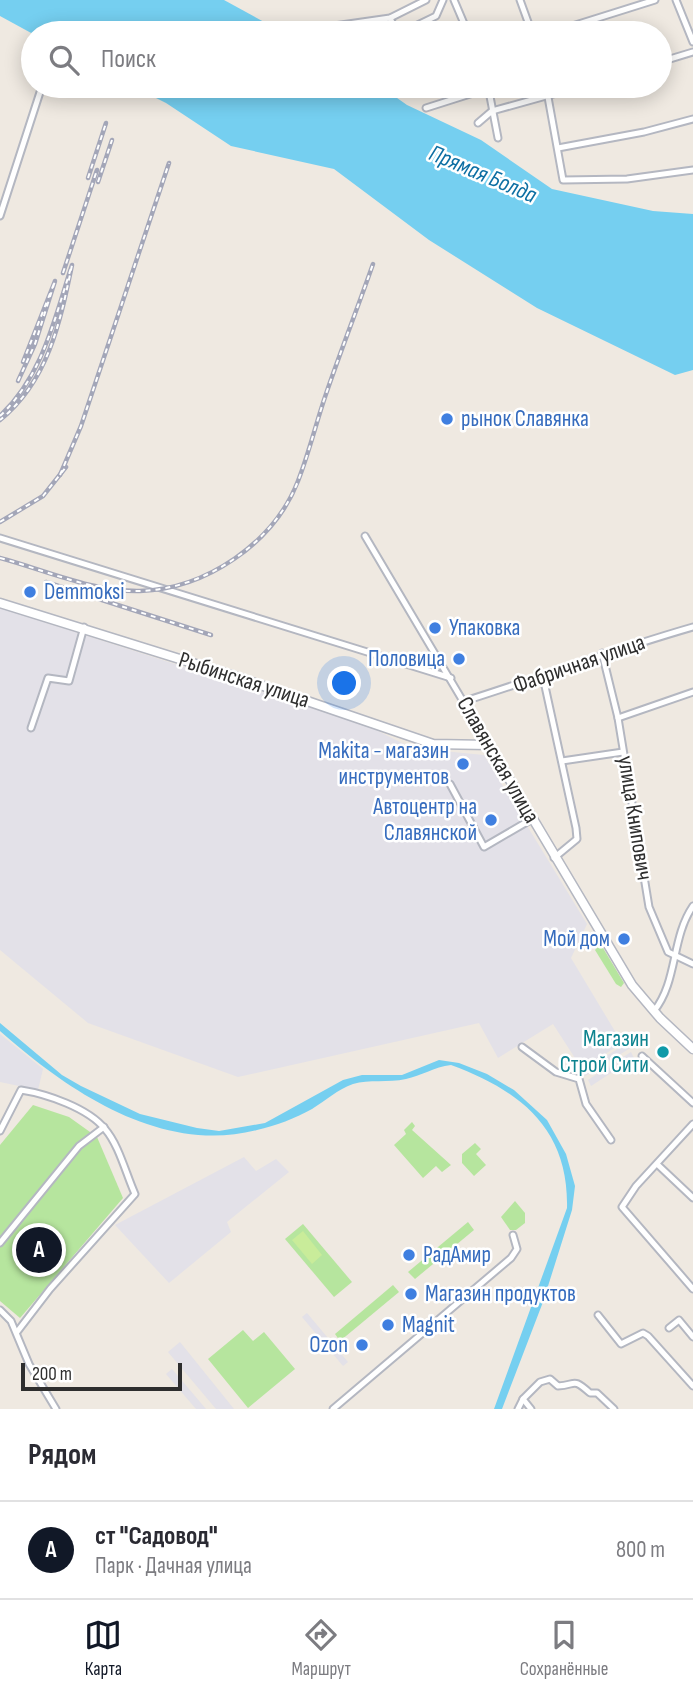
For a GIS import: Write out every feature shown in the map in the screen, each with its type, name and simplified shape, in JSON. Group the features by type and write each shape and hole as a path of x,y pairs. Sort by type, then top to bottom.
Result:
{"main road":[{"name":"Рыбинская улица","path":"0,603 84,627 433,744 489,745"},
{"name":"Славянская улица","path":"489,745 632,985 693,1049"}],"street":[{"path":"369,21 390,18 426,0"},
{"path":"425,21 436,16 443,0"},
{"path":"454,0 463,21"},
{"path":"520,0 528,21"},
{"path":"588,21 655,0"},
{"path":"676,0 693,42"},
{"path":"672,58 693,52"},
{"path":"0,216 38,98"},
{"path":"426,108 456,98"},
{"path":"490,98 498,138"},
{"path":"478,123 492,111 546,98"},
{"path":"550,98 564,180 627,179 693,170"},
{"path":"558,148 644,132 693,119"},
{"name":"Славянская улица","path":"365,536 452,678 489,745"},
{"path":"0,538 452,678"},
{"path":"31,728 48,678 69,681 84,627"},
{"name":"Фабричная улица","path":"465,701 543,677 602,653 693,627"},
{"name":"улица Книпович","path":"602,653 618,718 649,907 662,943 673,957"},
{"path":"543,677 576,838 554,858"},
{"path":"618,718 693,692"},
{"path":"562,761 624,752"},
{"path":"450,784 484,848 532,819"},
{"path":"654,1011 665,991 680,927 693,906"},
{"path":"673,957 693,964"},
{"path":"522,1047 556,1072 579,1079 586,1104 611,1140"},
{"path":"642,1056 693,1103"},
{"path":"0,1131 21,1090 35,1092 90,1115 104,1127 135,1194 50,1289 17,1332"},
{"path":"693,1124 622,1207 693,1289"},
{"path":"0,1243 79,1146 104,1127"},
{"path":"657,1164 693,1198"},
{"path":"333,1409 511,1258 517,1245 513,1235"},
{"path":"0,1310 17,1332 29,1364 55,1409"},
{"path":"598,1315 621,1344 643,1333 648,1336 693,1386"},
{"path":"669,1328 679,1320 693,1337"},
{"path":"518,1409 523,1399 540,1382 550,1379 558,1386 570,1381 577,1382 590,1394 597,1393 614,1409"},
{"path":"523,1399 531,1409"}],"shaded area":[{"path":"0,608 368,726 412,748 484,755 587,924 571,958 622,1043 582,1069 553,1024 498,1058 479,1023 238,1077 88,1023 0,950"},
{"path":"0,1034 43,1069 38,1090 0,1082"},
{"path":"629,1042 632,1047 585,1076 582,1071"},
{"path":"631,1052 634,1058 591,1086 588,1080"},
{"path":"244,1157 256,1171 276,1159 289,1172 227,1222 231,1232 169,1283 115,1225"},
{"path":"307,1313 348,1362 343,1366 302,1317"},
{"path":"180,1342 234,1409 216,1409 168,1352"},
{"path":"172,1369 206,1409 196,1409 166,1374"}],"green space":[{"path":"599,946 603,948 624,983 621,987 616,984 595,950"},
{"path":"33,1105 69,1117 97,1137 123,1198 20,1318 0,1301 0,1145"},
{"path":"412,1122 415,1126 412,1130 451,1165 442,1172 436,1166 423,1178 394,1145 406,1134 404,1130"},
{"path":"475,1143 481,1149 476,1154 486,1165 474,1176 462,1163 462,1154"},
{"path":"515,1201 525,1213 525,1223 516,1230 510,1230 501,1217"},
{"path":"468,1222 474,1230 415,1279 408,1272"},
{"path":"303,1224 352,1282 334,1297 285,1239"},
{"path":"303,1231 322,1255 312,1264 292,1240"},
{"path":"393,1285 399,1292 340,1341 335,1334"},
{"path":"243,1330 253,1341 264,1332 295,1369 248,1408 208,1359"}],"water":[{"path":"0,0 224,0 262,21 21,21 21,27 0,16"},
{"name":"Прямая Болда","path":"156,98 397,98 481,140 552,189 653,211 693,214 693,370 675,375 537,308 429,240 334,169 231,146"},
{"path":"0,1023 62,1075 81,1086 140,1114 219,1131 265,1123 343,1080 362,1075 402,1075 439,1060 459,1063 487,1074 514,1090 547,1120 566,1154 575,1186 572,1210 543,1302 502,1409 494,1409 567,1208 565,1180 559,1155 549,1134 518,1100 476,1075 451,1065 406,1079 353,1084 306,1112 257,1130 221,1135 186,1134 151,1125 86,1095 27,1054 0,1031"}],"railway":[{"path":"88,178 106,123"},
{"path":"98,182 112,140"},
{"path":"60,475 81,426 169,163"},
{"path":"63,273 97,170"},
{"path":"0,558 86,584 140,591 189,582 213,572 255,543 287,503 298,481 373,264"},
{"path":"0,416 15,400 37,365 53,326 72,265 50,350 30,387 0,420"},
{"path":"18,381 35,344 55,281 23,362"},
{"path":"0,522 43,496 66,467"},
{"path":"46,582 211,635"}],"place":[{"name":"рынок Славянка","path":"447,419"},
{"name":"Demmoksi","path":"30,592"},
{"name":"Упаковка","path":"435,628"},
{"name":"Половица","path":"459,659"},
{"name":"Makita - магазин инструментов","path":"463,764"},
{"name":"Автоцентр на Славянской","path":"491,820"},
{"name":"Мой дом","path":"624,939"},
{"name":"Магазин Строй Сити","path":"663,1052"},
{"name":"ст \"Садовод\"","path":"39,1250"},
{"name":"РадАмир","path":"409,1255"},
{"name":"Магазин продуктов","path":"411,1294"},
{"name":"Magnit","path":"388,1325"},
{"name":"Ozon","path":"362,1345"}]}
